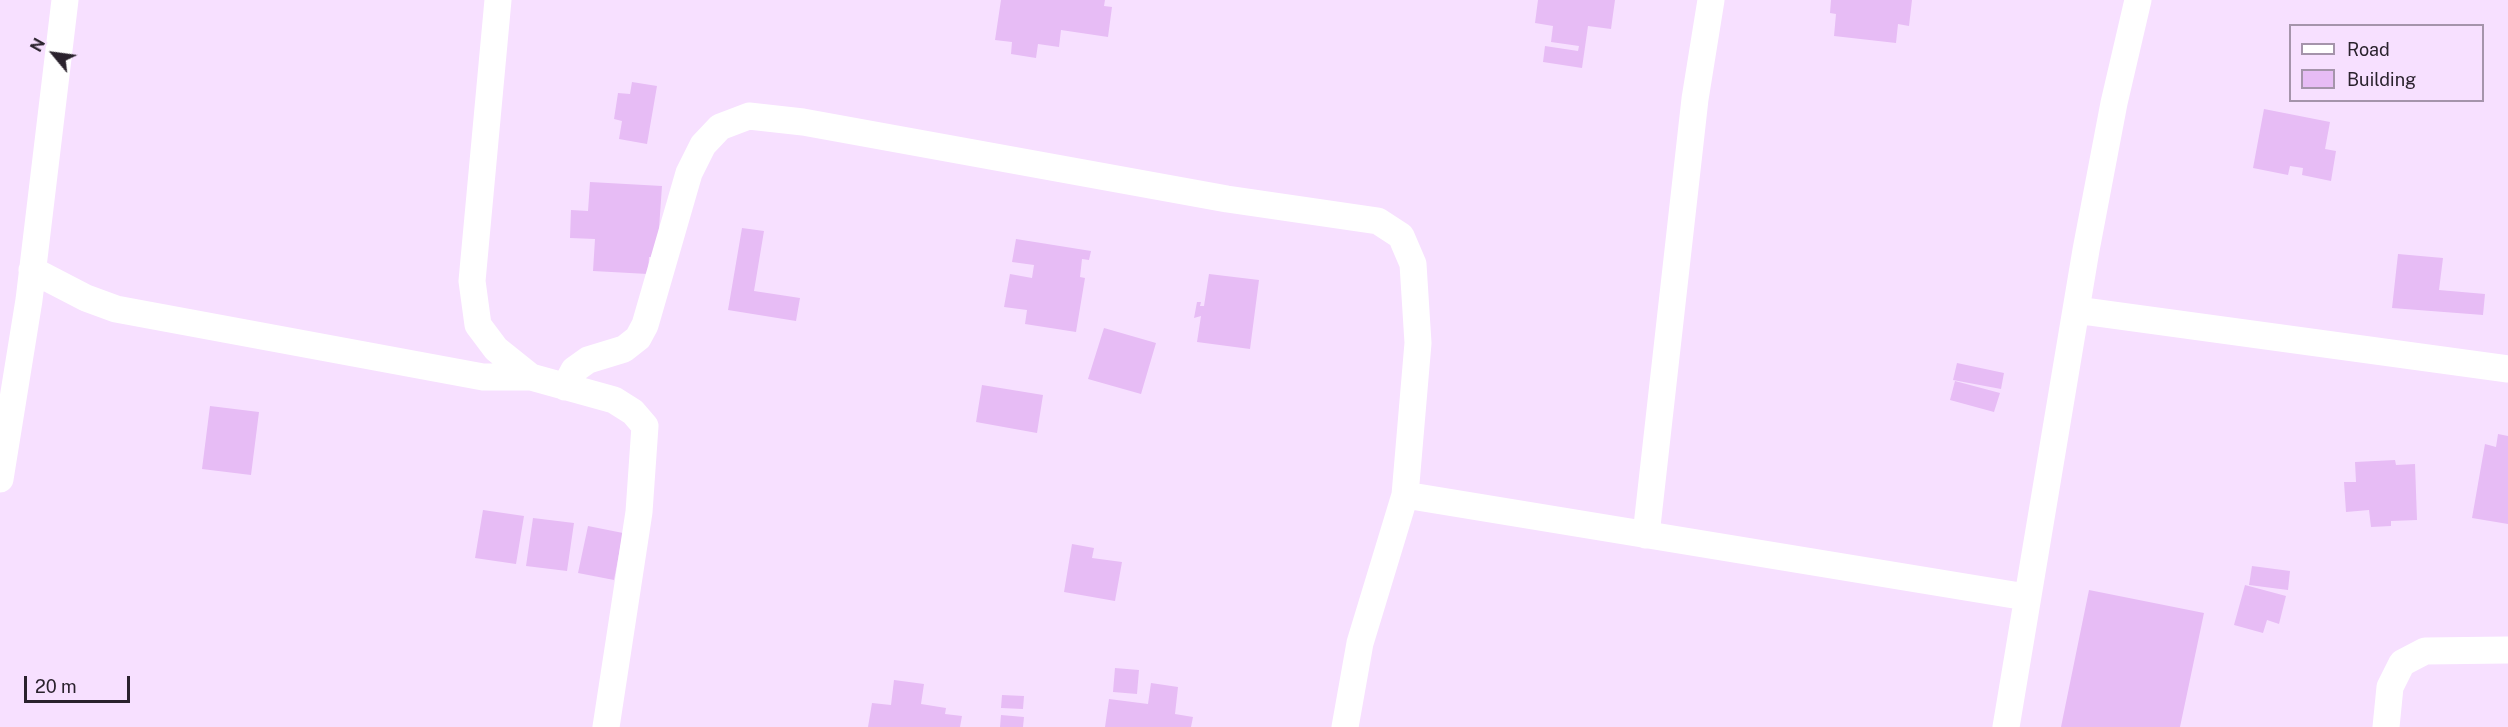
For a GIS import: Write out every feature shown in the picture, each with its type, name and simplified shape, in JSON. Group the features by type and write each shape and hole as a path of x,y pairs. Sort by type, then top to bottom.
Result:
{"street":[{"path":"0,479 33,270 65,0"},
{"path":"498,0 472,281 478,325 496,349 531,377"},
{"path":"1646,535 1695,99 1711,0"},
{"path":"2006,727 2076,310 2114,103 2138,0"},
{"path":"566,387 574,370 588,360 624,349 638,338 645,325 689,173 703,145 720,127 749,116 803,122 1227,199 1378,221 1401,236 1413,264 1418,343 1405,495 1360,643 1345,727"},
{"path":"33,270 86,298 116,309 483,377 531,377 614,400 633,412 645,426 639,512 606,727"},
{"path":"2076,310 2508,369"},
{"path":"1405,495 2026,597"},
{"path":"2385,727 2390,687 2402,663 2425,651 2508,650"}],"building":[{"path":"1001,0 1105,0 1104,6 1112,7 1108,37 1061,30 1059,47 1038,44 1036,58 1011,54 1012,42 995,40"},
{"path":"1538,0 1615,0 1611,29 1588,26 1582,68 1543,62 1545,46 1578,51 1579,46 1551,42 1553,26 1535,23"},
{"path":"1831,0 1912,0 1909,26 1898,24 1896,43 1834,36 1836,14 1830,13"},
{"path":"632,82 657,86 647,144 619,139 622,121 614,119 618,93 630,94"},
{"path":"2264,109 2330,122 2325,149 2336,151 2331,181 2302,175 2303,168 2290,166 2288,175 2253,168"},
{"path":"590,182 662,186 657,257 649,257 648,274 593,271 595,239 570,238 571,210 588,211"},
{"path":"742,228 764,231 754,291 800,298 796,321 728,310"},
{"path":"1016,239 1091,251 1089,260 1082,259 1080,277 1085,278 1076,332 1025,324 1027,310 1004,307 1010,274 1032,278 1034,265 1012,262"},
{"path":"2398,254 2443,258 2439,290 2485,294 2483,315 2392,308"},
{"path":"1209,274 1259,280 1250,349 1197,342 1201,316 1194,318 1197,302 1201,302 1200,306 1204,306"},
{"path":"1104,328 1156,343 1141,394 1088,379"},
{"path":"1957,363 2004,373 2001,389 1953,380"},
{"path":"1955,381 2000,393 1994,412 1950,400"},
{"path":"982,385 1043,395 1037,433 976,422"},
{"path":"210,406 259,412 251,475 202,469"},
{"path":"2498,434 2508,436 2508,524 2472,518 2485,444 2496,447"},
{"path":"2395,460 2396,465 2415,464 2417,520 2391,521 2391,526 2371,527 2369,510 2346,512 2344,482 2356,482 2355,462"},
{"path":"483,510 524,516 516,564 475,558"},
{"path":"533,518 574,523 567,571 526,566"},
{"path":"588,526 623,533 614,580 578,573"},
{"path":"1072,544 1094,548 1092,558 1122,562 1115,601 1064,592"},
{"path":"2252,566 2290,571 2288,590 2249,585"},
{"path":"2245,585 2286,596 2279,624 2267,620 2263,633 2234,625"},
{"path":"2089,590 2204,613 2180,727 2061,727"},
{"path":"1115,668 1139,670 1137,694 1113,692"},
{"path":"894,680 924,684 921,704 946,708 945,714 962,716 960,727 868,727 872,703 891,705"},
{"path":"1151,683 1178,687 1175,714 1193,717 1191,727 1105,727 1109,699 1148,704"},
{"path":"1002,695 1024,696 1023,709 1001,708"},
{"path":"1001,715 1024,717 1023,727 1000,727"}]}
